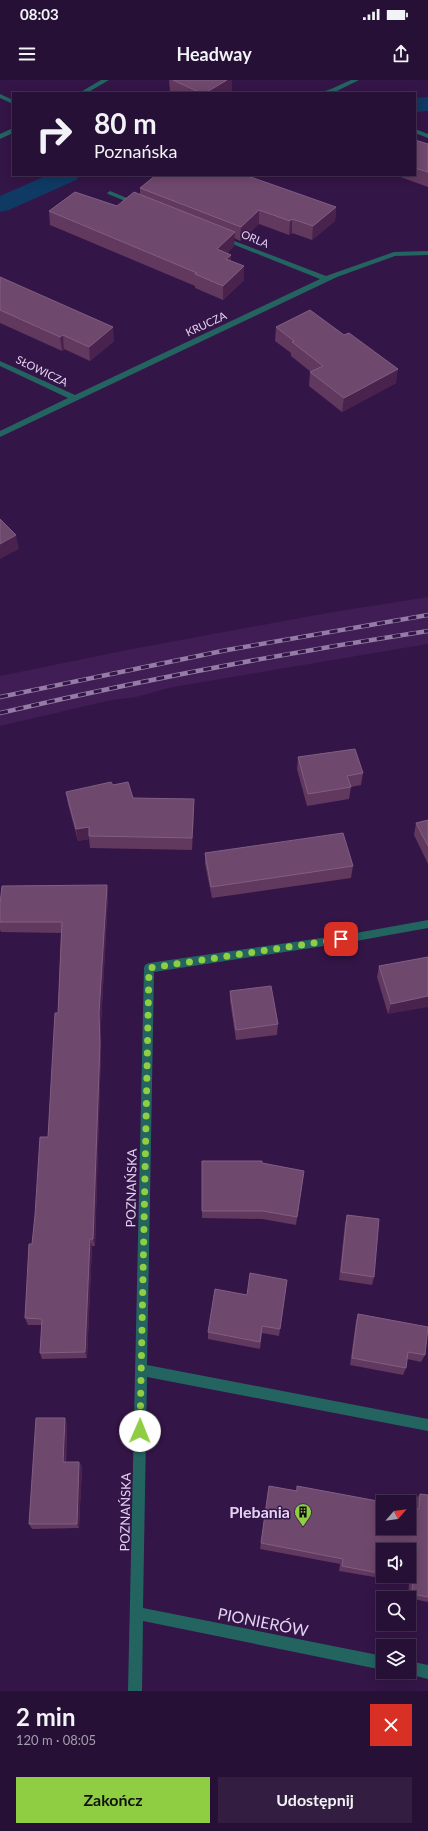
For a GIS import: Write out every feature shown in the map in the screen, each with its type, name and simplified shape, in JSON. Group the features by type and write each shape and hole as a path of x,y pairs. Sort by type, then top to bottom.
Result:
{"street":[{"path":"84,92 106,80"},
{"path":"328,92 333,91 356,80"},
{"path":"0,96 12,102"},
{"path":"0,138 12,131"},
{"path":"416,131 428,136"},
{"path":"110,193 146,208"},
{"name":"ORLA","path":"218,236 326,280"},
{"name":"KRUCZA","path":"0,434 334,275 394,254 428,253"},
{"name":"SŁOWICZA","path":"0,363 74,398"},
{"name":"POZNAŃSKA","path":"135,1691 149,968 348,938 428,924"},
{"path":"141,1370 428,1425"},
{"name":"PIONIERÓW","path":"137,1613 376,1662"},
{"path":"416,1669 428,1672"}],"shaded area":[{"path":"428,597 428,644 173,687 136,697 112,700 0,726 0,676 132,649 327,613"}],"building":[{"path":"173,80 227,80 207,92 199,92"},
{"path":"416,140 428,144 428,172 416,168"},
{"path":"155,176 248,176 336,207 313,226 292,219 290,221 259,210 241,227 140,188"},
{"path":"75,192 117,206 134,192 235,232 217,249 231,255 226,259 244,266 223,286 195,274 197,273 49,211"},
{"path":"0,277 113,327 89,347 63,335 60,337 0,310"},
{"path":"310,310 344,335 349,333 398,369 344,398 310,372 323,366 292,342 294,341 276,327"},
{"path":"0,519 16,535 0,544"},
{"path":"355,749 363,773 347,776 351,787 308,794 298,757"},
{"path":"111,782 113,785 128,782 133,798 194,799 192,838 89,836 89,827 76,829 66,792"},
{"path":"428,820 428,846 416,823"},
{"path":"343,833 353,866 211,887 205,853"},
{"path":"107,885 99,1013 100,1043 93,1239 90,1239 85,1352 40,1353 42,1319 25,1318 29,1244 32,1244 35,1215 40,1137 48,1137 55,1013 58,1013 62,922 0,922 2,886"},
{"path":"428,957 428,996 391,1004 379,966"},
{"path":"271,986 278,1024 236,1030 230,991"},
{"path":"202,1161 262,1161 262,1163 304,1171 297,1217 263,1211 202,1211"},
{"path":"347,1215 379,1219 374,1277 341,1272"},
{"path":"250,1273 287,1280 280,1329 262,1326 260,1342 208,1332 215,1289 247,1295"},
{"path":"358,1314 428,1327 425,1355 408,1352 406,1368 352,1358"},
{"path":"36,1418 65,1418 63,1462 79,1462 77,1524 29,1524"},
{"path":"269,1486 297,1491 297,1486 376,1501 376,1535 416,1535 416,1508 419,1509 420,1494 428,1495 428,1597 416,1595 416,1591 412,1591 413,1583 416,1583 416,1543 376,1543 376,1573 342,1566 343,1559 261,1543"}],"waterway":[{"path":"416,105 428,104"},
{"path":"0,205 66,176"}],"railway":[{"path":"0,697 227,650 428,615"},
{"path":"0,713 107,689 213,668 320,648 428,631"}],"place":[{"name":"Plebania","path":"303,1527"}],"route":[{"path":"140,1431 149,968 341,939"}]}
